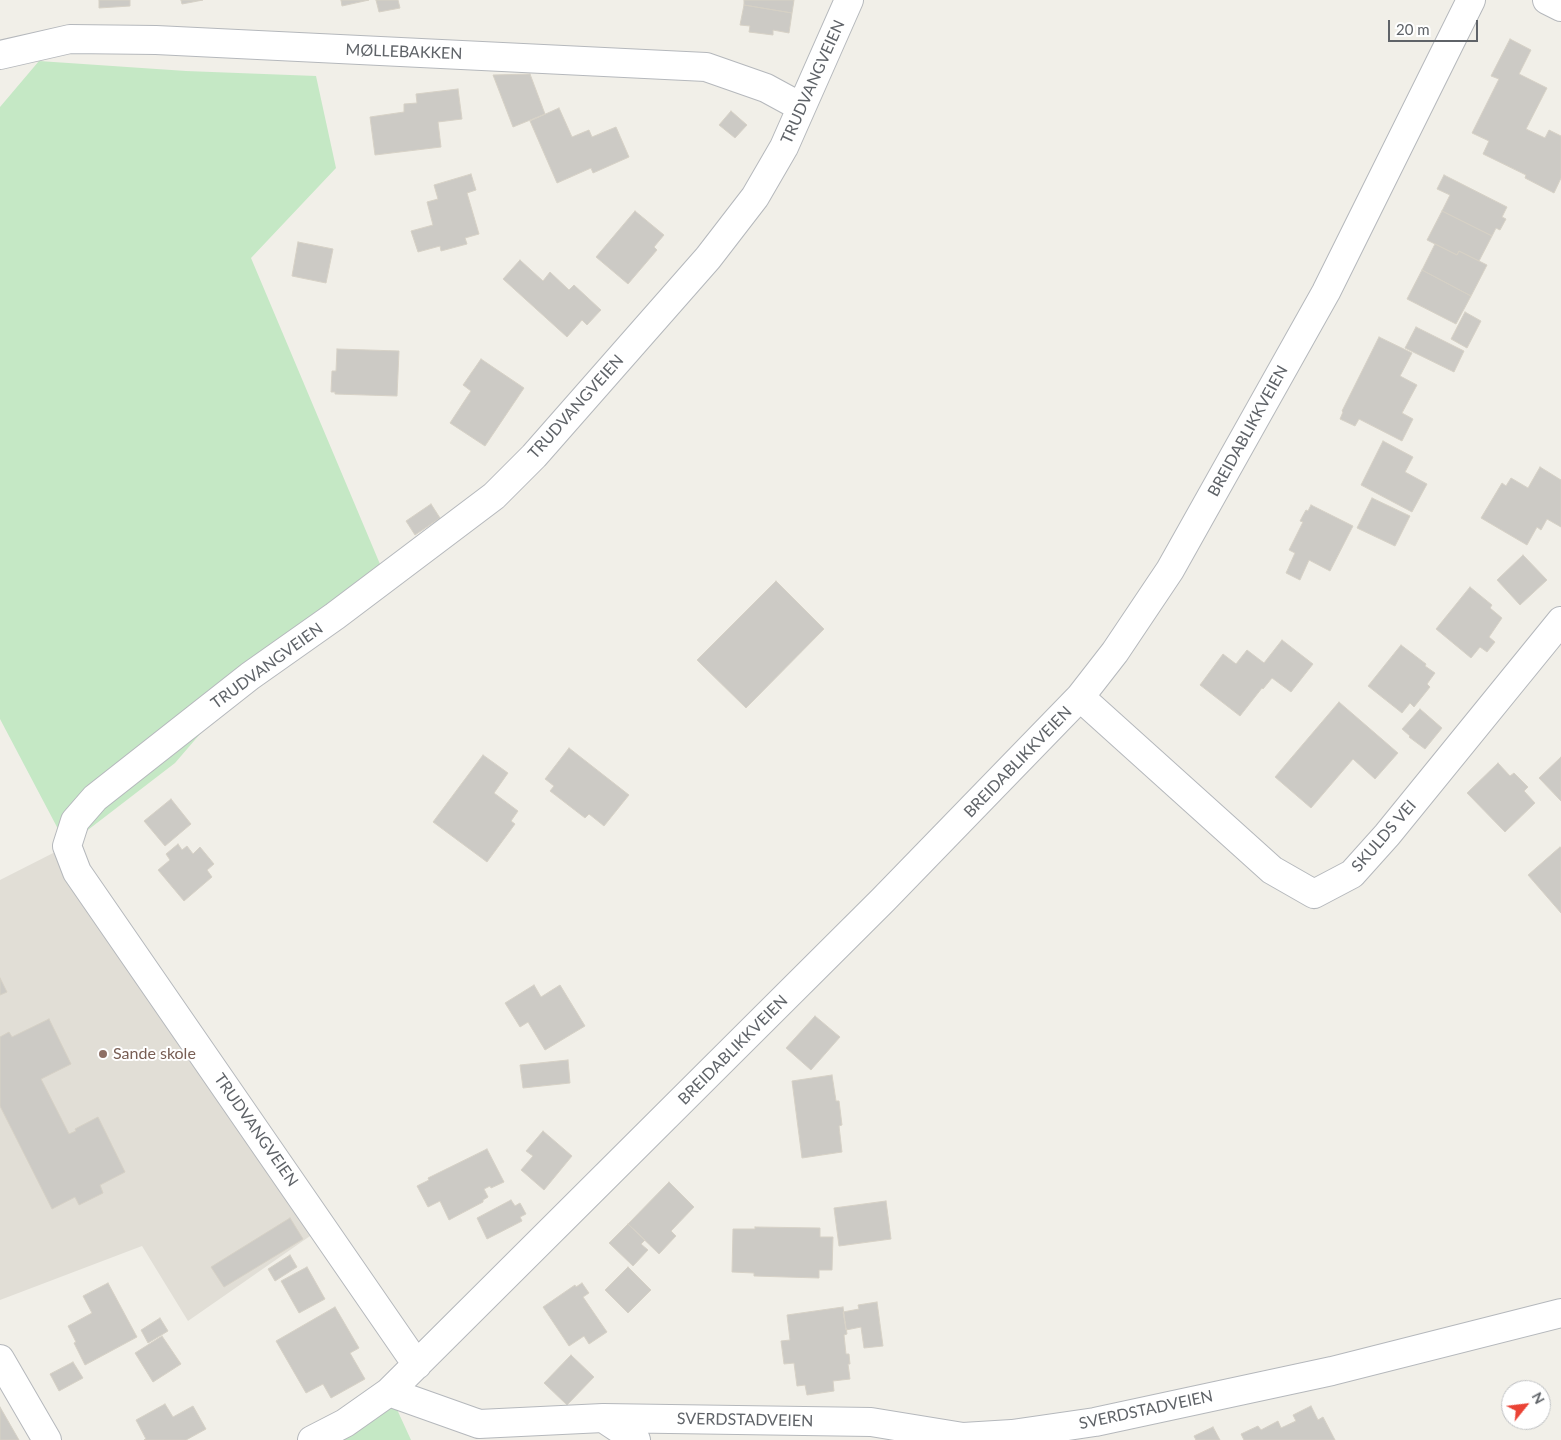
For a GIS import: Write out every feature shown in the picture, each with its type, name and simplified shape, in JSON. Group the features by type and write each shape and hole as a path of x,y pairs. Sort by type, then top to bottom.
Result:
{"street":[{"name":"TRUDVANGVEIEN","path":"417,1365 77,872 67,846 75,821 95,798 250,676 335,616 494,496 534,456 708,258 755,198 784,147 849,0"},
{"name":"BREIDABLIKKVEIEN","path":"389,1392 883,900 1080,697 1115,652 1170,570 1326,292 1471,0"},
{"path":"1547,0 1561,7"},
{"name":"MØLLEBAKKEN","path":"0,55 70,39 156,40 706,67 766,88 801,107"},
{"name":"SKULDS VEI","path":"1080,697 1272,870 1314,894 1352,874 1387,835 1561,621"},
{"name":"SVERDSTADVEIEN","path":"389,1392 479,1424 603,1418 871,1422 963,1437 1012,1434 1095,1422 1332,1371 1561,1313"},
{"path":"0,1359 47,1440"},
{"path":"312,1440 345,1423 389,1392"},
{"path":"603,1418 636,1440"}],"shaded area":[{"name":"Sande skole","path":"67,846 323,1227 188,1321 142,1246 0,1300 0,880"}],"green space":[{"path":"39,61 186,71 316,76 336,168 251,258 385,576 250,676 175,763 67,846 0,719 0,107"},
{"path":"389,1392 411,1440 309,1440"}],"building":[{"path":"99,0 130,0 130,6 99,8"},
{"path":"181,0 203,0 182,4"},
{"path":"341,0 369,0 342,6"},
{"path":"376,0 398,0 400,8 379,12"},
{"path":"744,0 794,0 792,13 744,5"},
{"path":"744,5 792,13 789,33 773,30 773,35 749,32 750,26 740,25"},
{"path":"1510,39 1531,50 1519,74 1547,88 1526,129 1545,138 1549,130 1561,136 1561,178 1554,193 1525,178 1526,175 1483,154 1489,141 1472,133 1499,79 1491,76"},
{"path":"530,74 545,114 513,127 493,75"},
{"path":"458,89 462,119 438,122 441,147 375,155 370,117 404,112 404,104 417,103 416,94"},
{"path":"559,108 572,137 589,130 592,137 616,127 629,157 593,173 591,168 557,183 530,121"},
{"path":"731,111 747,125 735,138 719,125"},
{"path":"471,174 476,190 467,193 479,234 465,238 467,244 441,251 440,246 418,252 411,231 433,225 427,202 438,199 434,185"},
{"path":"1444,175 1507,207 1502,217 1506,219 1500,230 1496,228 1492,236 1442,211 1450,195 1437,189"},
{"path":"635,211 664,235 654,247 657,250 628,284 596,257"},
{"path":"1442,211 1492,236 1479,261 1459,251 1457,255 1427,240"},
{"path":"298,242 333,249 326,283 292,276"},
{"path":"1435,244 1457,255 1459,251 1487,265 1471,296 1422,270"},
{"path":"520,260 543,281 550,272 569,290 574,285 601,310 587,325 582,320 567,337 503,279"},
{"path":"1422,270 1471,296 1456,324 1407,299"},
{"path":"1465,312 1481,321 1467,348 1451,339"},
{"path":"1416,327 1464,351 1454,372 1405,348"},
{"path":"1379,337 1412,353 1400,376 1417,385 1402,413 1413,419 1402,441 1359,419 1355,426 1340,419 1342,411"},
{"path":"337,349 399,351 397,396 335,394 335,392 331,392 332,371 336,371"},
{"path":"481,359 524,388 485,446 450,423 471,391 463,385"},
{"path":"1383,441 1413,457 1405,472 1427,484 1412,512 1361,485"},
{"path":"1540,467 1561,480 1561,527 1547,519 1541,530 1537,527 1527,545 1481,518 1502,483 1506,486 1511,478 1528,488"},
{"path":"1372,498 1410,516 1395,546 1357,528"},
{"path":"431,504 440,518 415,535 406,521"},
{"path":"1311,505 1353,526 1330,571 1309,560 1300,580 1286,573 1295,553 1289,550 1303,522 1300,521"},
{"path":"1523,555 1547,580 1520,605 1497,580"},
{"path":"776,581 824,629 746,708 697,660"},
{"path":"1470,587 1492,605 1490,608 1502,618 1489,637 1495,642 1487,652 1480,647 1471,658 1436,629"},
{"path":"1282,640 1313,664 1291,692 1272,678 1240,716 1200,685 1223,654 1236,664 1247,650 1264,663"},
{"path":"1401,645 1435,673 1427,684 1430,687 1414,707 1410,703 1402,713 1368,686"},
{"path":"1339,702 1398,753 1375,779 1353,759 1311,808 1275,777"},
{"path":"1420,709 1442,728 1425,749 1402,729"},
{"path":"569,748 629,795 604,826 589,814 585,818 550,791 554,786 545,779"},
{"path":"483,755 508,773 494,793 518,811 511,821 515,824 487,862 433,822"},
{"path":"1561,757 1561,801 1539,778"},
{"path":"1498,763 1510,776 1514,773 1528,787 1524,791 1535,803 1505,832 1467,793"},
{"path":"171,799 191,824 165,846 144,821"},
{"path":"178,844 182,850 187,846 193,854 200,847 214,864 207,870 212,877 184,901 158,870 170,860 166,854"},
{"path":"1561,848 1561,913 1528,875"},
{"path":"0,978 7,992 0,995"},
{"path":"534,985 541,997 560,985 585,1026 545,1050 528,1022 520,1027 505,1003"},
{"path":"815,1016 840,1037 811,1070 786,1048"},
{"path":"49,1019 71,1064 41,1079 69,1134 98,1117 125,1172 100,1185 103,1193 79,1205 75,1197 52,1209 0,1106 0,1037 9,1032 12,1037"},
{"path":"568,1060 570,1083 523,1088 520,1065"},
{"path":"832,1075 836,1101 839,1101 842,1125 839,1126 842,1152 802,1158 792,1081"},
{"path":"543,1131 572,1156 544,1190 521,1170 533,1156 526,1151"},
{"path":"487,1149 504,1182 484,1189 488,1197 483,1202 449,1220 440,1201 428,1207 417,1186 429,1180 428,1178"},
{"path":"669,1182 694,1207 671,1231 676,1236 659,1254 628,1224"},
{"path":"511,1200 515,1206 520,1203 526,1214 520,1217 522,1221 487,1239 477,1218"},
{"path":"886,1201 891,1239 839,1246 834,1208"},
{"path":"290,1218 303,1239 224,1287 211,1267"},
{"path":"628,1224 645,1240 641,1244 648,1250 633,1266 609,1243"},
{"path":"755,1227 820,1228 820,1237 833,1237 832,1270 819,1270 819,1278 754,1276 754,1273 732,1272 733,1229 755,1229"},
{"path":"290,1255 297,1267 275,1281 268,1269"},
{"path":"307,1267 325,1299 299,1313 281,1281"},
{"path":"628,1267 651,1290 628,1313 605,1290"},
{"path":"108,1283 137,1337 85,1365 68,1326 92,1313 83,1296"},
{"path":"582,1283 589,1293 583,1297 607,1332 589,1344 584,1336 569,1346 543,1307 575,1285 576,1287"},
{"path":"877,1302 883,1346 864,1348 861,1327 846,1330 843,1312 859,1309 858,1305"},
{"path":"335,1307 359,1348 350,1353 365,1379 331,1398 323,1384 306,1393 276,1341"},
{"path":"843,1307 847,1334 844,1335 846,1354 849,1354 850,1379 833,1381 834,1391 807,1395 805,1385 797,1386 794,1363 784,1364 781,1341 790,1340 787,1315"},
{"path":"160,1318 168,1331 148,1343 141,1330"},
{"path":"162,1336 181,1364 153,1382 135,1353"},
{"path":"571,1355 594,1377 567,1405 544,1383"},
{"path":"73,1362 83,1378 59,1391 50,1374"},
{"path":"165,1404 173,1417 193,1406 206,1429 186,1440 144,1440 146,1439 136,1420"},
{"path":"1311,1406 1318,1420 1323,1417 1335,1440 1244,1440 1241,1434 1258,1426 1261,1430 1278,1421 1281,1428 1296,1421 1293,1415"},
{"path":"0,1407 19,1440 0,1440"},
{"path":"1213,1427 1220,1440 1196,1440 1194,1436"}],"place":[{"name":"Sande skole","path":"103,1054"}]}
